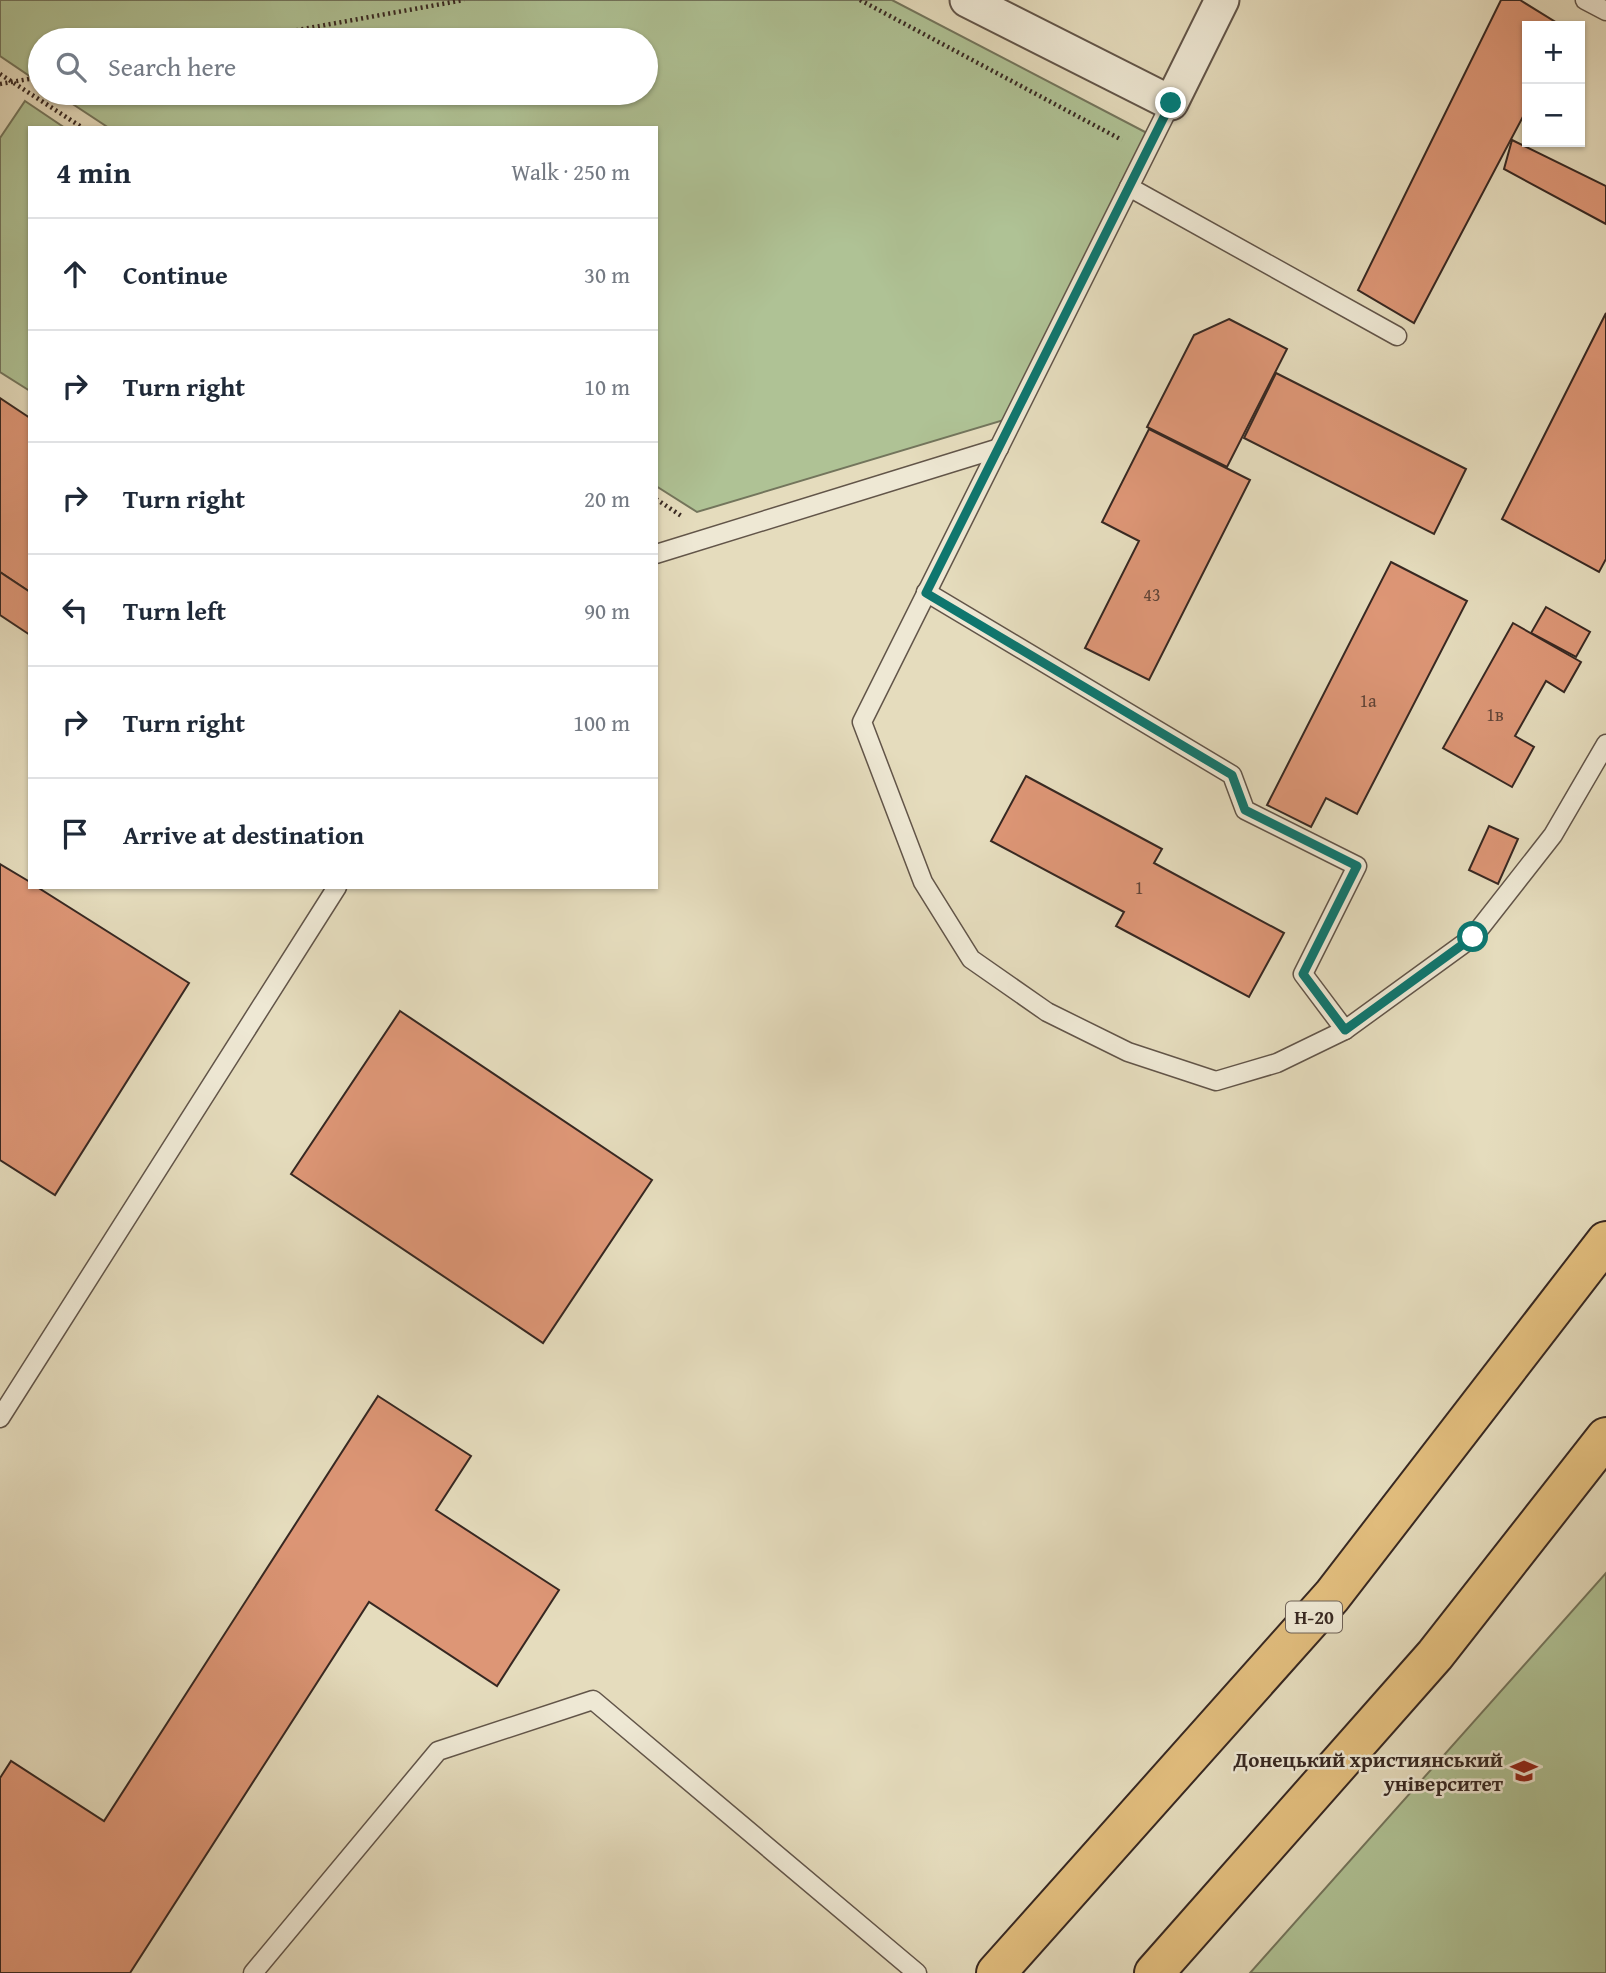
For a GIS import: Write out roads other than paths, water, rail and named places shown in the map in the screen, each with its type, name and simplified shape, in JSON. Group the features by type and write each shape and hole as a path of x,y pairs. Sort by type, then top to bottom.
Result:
{"main road":[{"name":"Н-20","path":"996,1973 1332,1596 1606,1241"},
{"path":"1154,1973 1435,1655 1606,1437"}],"street":[{"path":"967,0 1171,103 1222,0"}],"lane":[{"path":"1585,0 1606,12"},
{"path":"1171,103 862,722 923,882 971,959 1047,1012 1128,1052 1216,1080 1277,1063 1345,1030 1473,937 1553,835 1606,744"},
{"path":"1129,187 1397,336"},
{"path":"658,553 999,448"},
{"path":"926,593 1232,775 1245,810 1357,866 1303,974 1345,1030"},
{"path":"0,1418 336,889"},
{"path":"253,1973 438,1751 593,1700 917,1973"}],"place":[{"name":"Донецький християнський університет","path":"1524,1771"}]}
